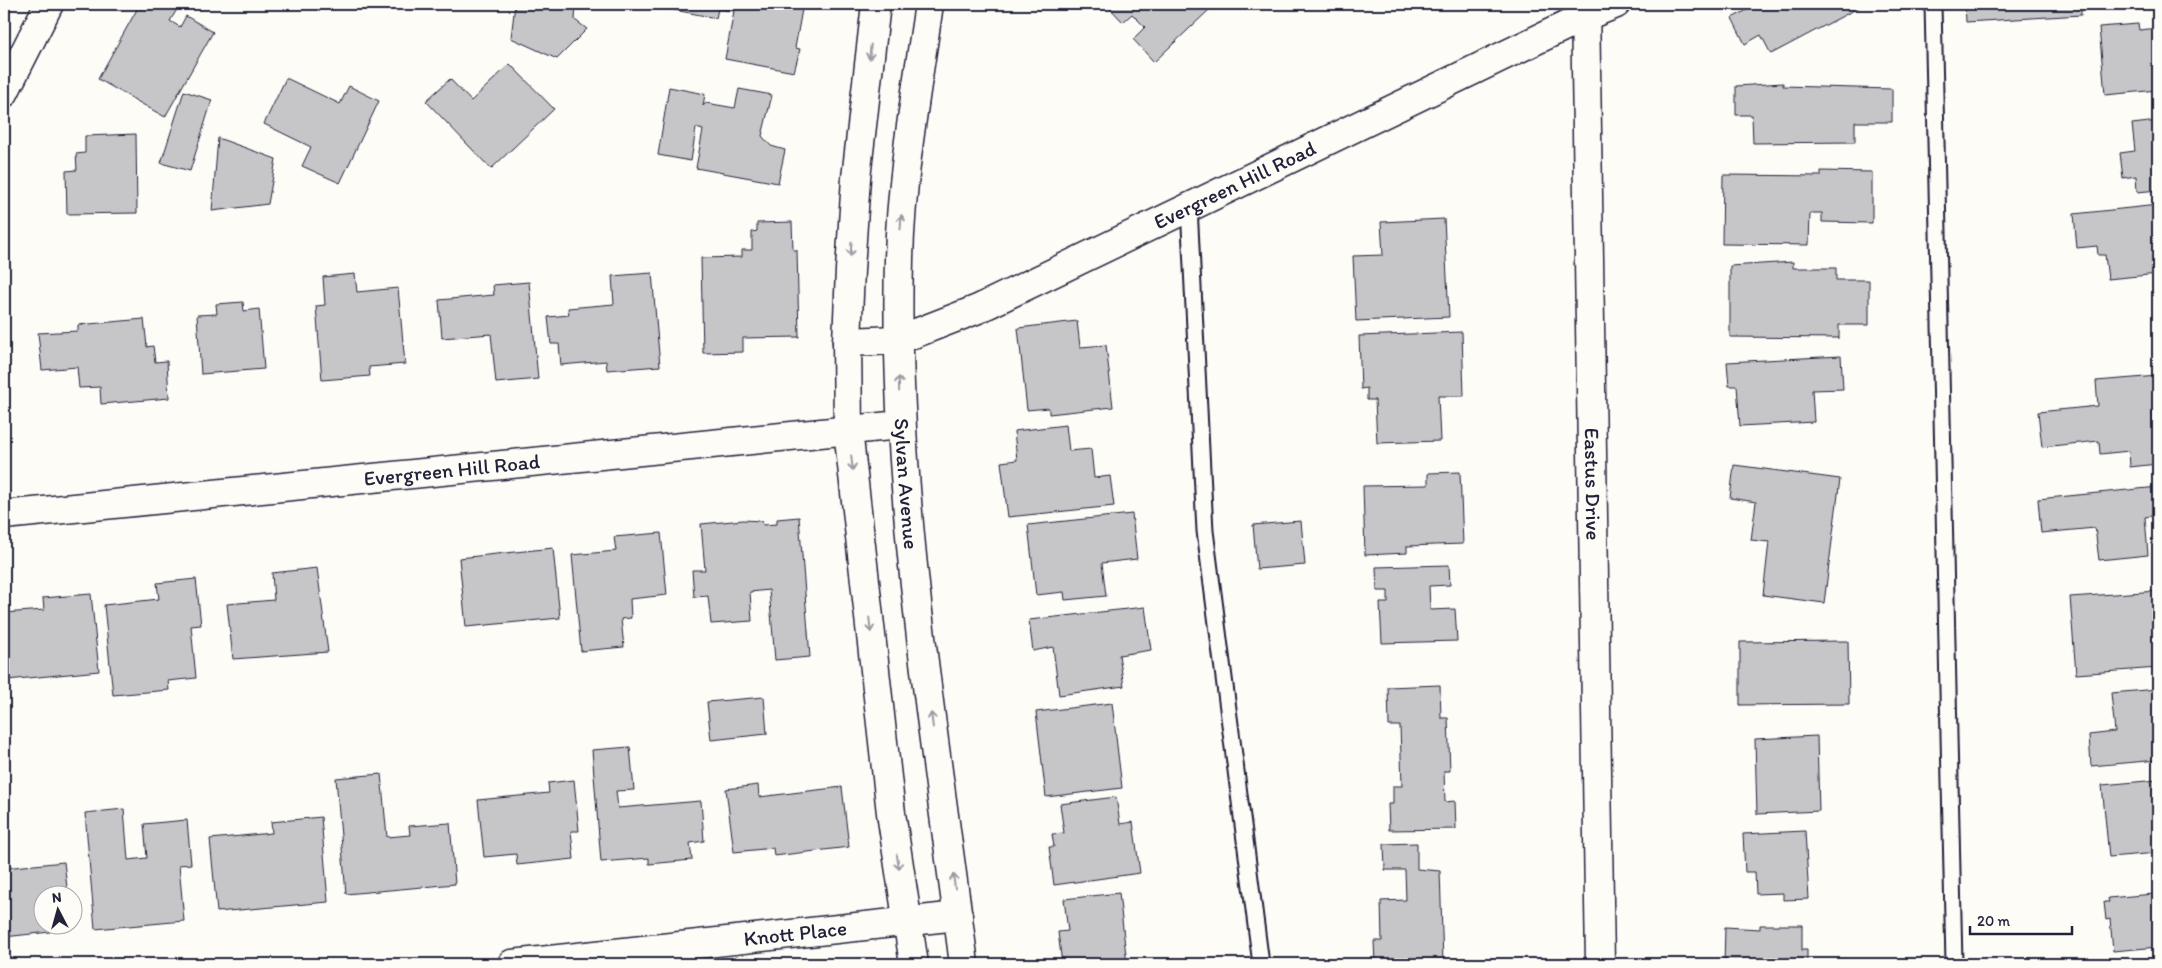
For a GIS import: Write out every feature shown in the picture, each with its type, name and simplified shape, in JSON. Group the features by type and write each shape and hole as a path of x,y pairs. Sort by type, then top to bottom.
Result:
{"street":[{"path":"4,93 49,4"},
{"path":"876,4 856,178 846,342 848,430 891,814 914,964"},
{"name":"Sylvan Avenue","path":"929,4 903,194 899,257 900,425 914,582 964,964"},
{"name":"Evergreen Hill Road","path":"846,342 898,340 978,309 1585,10 1616,4"},
{"name":"Eastus Drive","path":"1585,10 1600,964"},
{"name":"Evergreen Hill Road","path":"4,515 900,425"},
{"name":"Knott Place","path":"512,964 958,916"}],"lane":[{"path":"1934,4 1954,964"},
{"path":"1190,206 1205,531 1261,964"}],"building":[{"path":"140,4 174,4 179,6 170,21 180,27 186,16 213,32 165,117 98,79"},
{"path":"515,4 576,4 575,20 587,29 557,59 511,38"},
{"path":"660,4 803,4 795,48 800,49 794,72 725,59 734,11 718,9 716,18 659,7"},
{"path":"1106,4 1205,4 1210,9 1154,62 1133,39 1145,27 1132,14 1123,22"},
{"path":"1758,4 1855,4 1858,8 1771,54 1761,35 1745,44 1732,18"},
{"path":"1965,4 2081,4 2081,15 1966,22"},
{"path":"2138,24 2139,30 2158,28 2158,90 2105,95 2099,27"},
{"path":"510,64 554,109 491,169 426,101 450,79 471,101"},
{"path":"286,78 340,104 349,86 379,101 340,183 302,166 311,147 264,124"},
{"path":"1783,83 1783,86 1892,89 1892,122 1855,122 1855,142 1753,143 1752,115 1736,115 1736,86"},
{"path":"669,87 705,94 703,106 706,103 735,108 739,89 772,95 762,136 771,146 785,150 778,183 696,168 703,130 696,128 691,161 658,155"},
{"path":"184,91 212,100 190,171 161,163"},
{"path":"2158,121 2158,190 2137,192 2136,176 2123,178 2120,153 2135,151 2132,124"},
{"path":"136,134 137,213 67,214 66,171 77,170 76,154 85,153 85,136"},
{"path":"218,138 276,159 268,204 212,211"},
{"path":"1821,171 1872,172 1872,223 1822,222 1822,213 1810,213 1809,245 1722,244 1723,175 1821,176"},
{"path":"2158,205 2158,274 2108,279 2105,255 2098,255 2097,246 2077,248 2074,214"},
{"path":"1444,219 1449,317 1356,321 1353,256 1383,255 1381,222"},
{"path":"792,222 793,250 797,250 799,337 743,338 743,352 703,353 701,258 742,257 742,250 752,250 752,232 757,231 757,223"},
{"path":"1793,262 1793,268 1836,268 1836,280 1869,280 1869,325 1839,325 1839,338 1730,337 1730,266"},
{"path":"652,273 660,366 607,370 606,361 561,365 559,344 551,344 548,317 569,315 568,308 614,304 612,276"},
{"path":"355,274 357,292 398,288 405,364 369,367 370,376 322,380 316,306 325,305 323,277"},
{"path":"529,282 538,379 496,383 491,334 442,338 439,300 494,295 493,285"},
{"path":"243,302 244,311 259,309 264,369 201,374 197,315 217,314 216,304"},
{"path":"144,319 147,347 153,346 155,362 167,361 169,398 101,404 100,387 79,388 77,367 42,370 38,333 78,331 78,325"},
{"path":"1077,321 1080,347 1106,345 1113,407 1049,414 1049,408 1027,410 1018,328"},
{"path":"1462,332 1464,396 1438,396 1440,441 1377,443 1375,400 1367,400 1367,388 1361,389 1359,336"},
{"path":"1841,356 1843,389 1812,390 1814,422 1740,426 1737,386 1729,386 1727,362"},
{"path":"2158,376 2158,412 2152,412 2157,464 2130,467 2129,451 2100,454 2099,441 2042,447 2038,412 2098,406 2096,381"},
{"path":"1066,425 1069,451 1091,449 1094,478 1110,476 1114,506 1008,517 1001,462 1017,460 1014,431"},
{"path":"1734,465 1840,479 1824,603 1763,595 1769,542 1751,540 1756,502 1730,498"},
{"path":"1460,472 1463,544 1407,546 1407,553 1365,555 1363,486 1428,485 1428,473"},
{"path":"2158,487 2158,515 2145,517 2148,555 2099,560 2095,528 2041,533 2038,499"},
{"path":"1132,514 1137,559 1102,563 1106,596 1065,600 1064,592 1036,595 1028,525"},
{"path":"799,517 810,657 775,660 769,590 750,592 752,621 711,624 708,596 694,597 692,570 705,570 701,524 743,520 762,521 763,525 777,524 777,519"},
{"path":"1301,521 1305,565 1257,569 1253,525"},
{"path":"661,533 667,595 630,599 631,618 621,619 624,647 581,651 572,555 616,551 614,537"},
{"path":"553,548 560,618 466,627 459,558"},
{"path":"1449,565 1450,585 1429,586 1430,610 1455,609 1457,641 1382,643 1380,603 1388,603 1388,591 1377,591 1376,567"},
{"path":"317,568 328,652 233,659 227,604 274,600 272,573"},
{"path":"196,579 201,625 191,626 196,678 168,681 169,690 113,695 104,605 159,599 157,583"},
{"path":"2158,591 2158,668 2076,674 2070,597"},
{"path":"91,594 99,671 7,680 4,613 44,610 43,598"},
{"path":"1145,607 1151,650 1119,655 1124,686 1059,695 1053,647 1033,651 1029,620"},
{"path":"1848,641 1849,704 1740,705 1740,642"},
{"path":"1440,685 1441,718 1448,718 1450,771 1444,771 1445,802 1455,801 1456,829 1389,830 1388,804 1393,804 1393,786 1402,786 1400,726 1389,726 1388,687"},
{"path":"2158,689 2158,760 2091,766 2089,735 2115,732 2111,693"},
{"path":"764,697 767,734 711,740 707,702"},
{"path":"1112,703 1122,788 1046,797 1036,712"},
{"path":"1817,736 1819,811 1757,814 1755,739"},
{"path":"630,747 634,790 616,791 618,808 701,801 704,841 690,843 692,860 649,864 649,858 601,862 592,750"},
{"path":"381,774 387,837 410,835 409,826 450,823 455,884 346,894 336,778"},
{"path":"574,780 579,831 571,831 574,859 517,865 516,854 484,857 478,800 549,793 548,783"},
{"path":"2158,780 2158,853 2109,857 2102,785"},
{"path":"758,785 759,797 842,787 849,847 774,856 773,848 734,852 726,789"},
{"path":"1116,797 1120,824 1133,822 1140,873 1054,885 1049,847 1054,847 1052,834 1064,833 1060,804"},
{"path":"124,809 128,860 147,858 144,824 187,820 191,864 179,865 184,921 95,929 85,813"},
{"path":"321,817 328,902 217,912 210,839 272,833 271,822"},
{"path":"1805,831 1809,899 1783,900 1783,893 1756,894 1755,872 1745,872 1743,834"},
{"path":"1417,843 1417,869 1440,871 1443,963 1453,964 1375,964 1374,941 1382,941 1381,901 1406,900 1405,870 1385,870 1384,844"},
{"path":"64,862 67,886 32,886 32,934 4,937 4,868"},
{"path":"2158,874 2158,947 2113,951 2110,919 2106,920 2104,902 2109,902 2108,898 2154,894 2152,875"},
{"path":"1119,893 1127,964 1062,964 1058,932 1068,931 1064,899"},
{"path":"1760,925 1802,925 1802,950 1807,950 1807,964 1724,964 1725,927 1760,929"},
{"path":"2158,961 2158,964 2124,964"}]}
